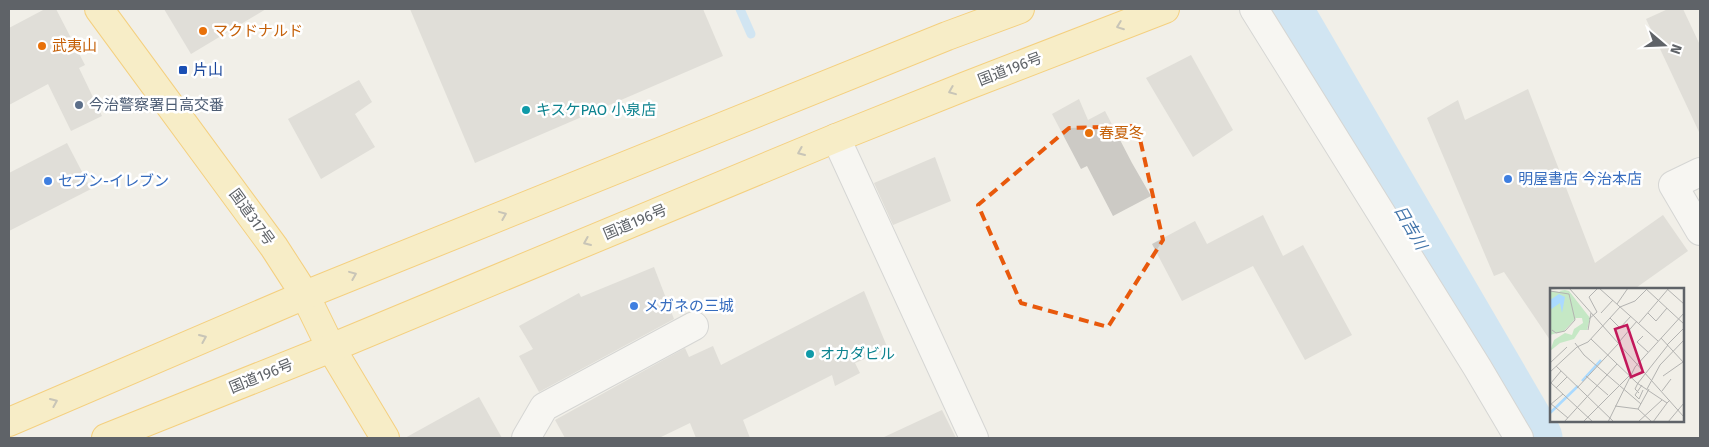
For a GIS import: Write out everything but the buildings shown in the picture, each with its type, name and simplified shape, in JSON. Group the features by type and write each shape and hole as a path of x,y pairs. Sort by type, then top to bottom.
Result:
{"highway":[{"name":"国道317号","path":"99,9 274,247 304,295 330,348 385,438"},
{"path":"9,422 304,295 938,40 1020,9"},
{"name":"国道196号","path":"106,438 330,348 836,138 1166,9"}],"street":[{"path":"1254,9 1462,342 1519,438"},
{"path":"836,138 974,438"},
{"path":"1700,172 1673,185 1700,231"},
{"path":"526,438 544,407 694,326"}],"highlighted area":[{"path":"1137,126 1163,240 1108,327 1021,303 978,205 1069,128"}],"water":[{"path":"1317,37 1345,85 1410,185 1495,349 1546,438 1533,438 1305,45"}],"waterway":[{"path":"740,9 751,34"},
{"name":"日吉川","path":"1288,15 1535,438"}],"place":[{"name":"マクドナルド","path":"203,31"},
{"name":"武夷山","path":"42,46"},
{"name":"片山","path":"183,70"},
{"name":"今治警察署日高交番","path":"79,105"},
{"name":"キスケPAO 小泉店","path":"526,110"},
{"name":"春夏冬","path":"1089,133"},
{"name":"明屋書店 今治本店","path":"1508,179"},
{"name":"セブン-イレブン","path":"48,181"},
{"name":"メガネの三城","path":"634,306"},
{"name":"オカダビル","path":"810,354"}]}
